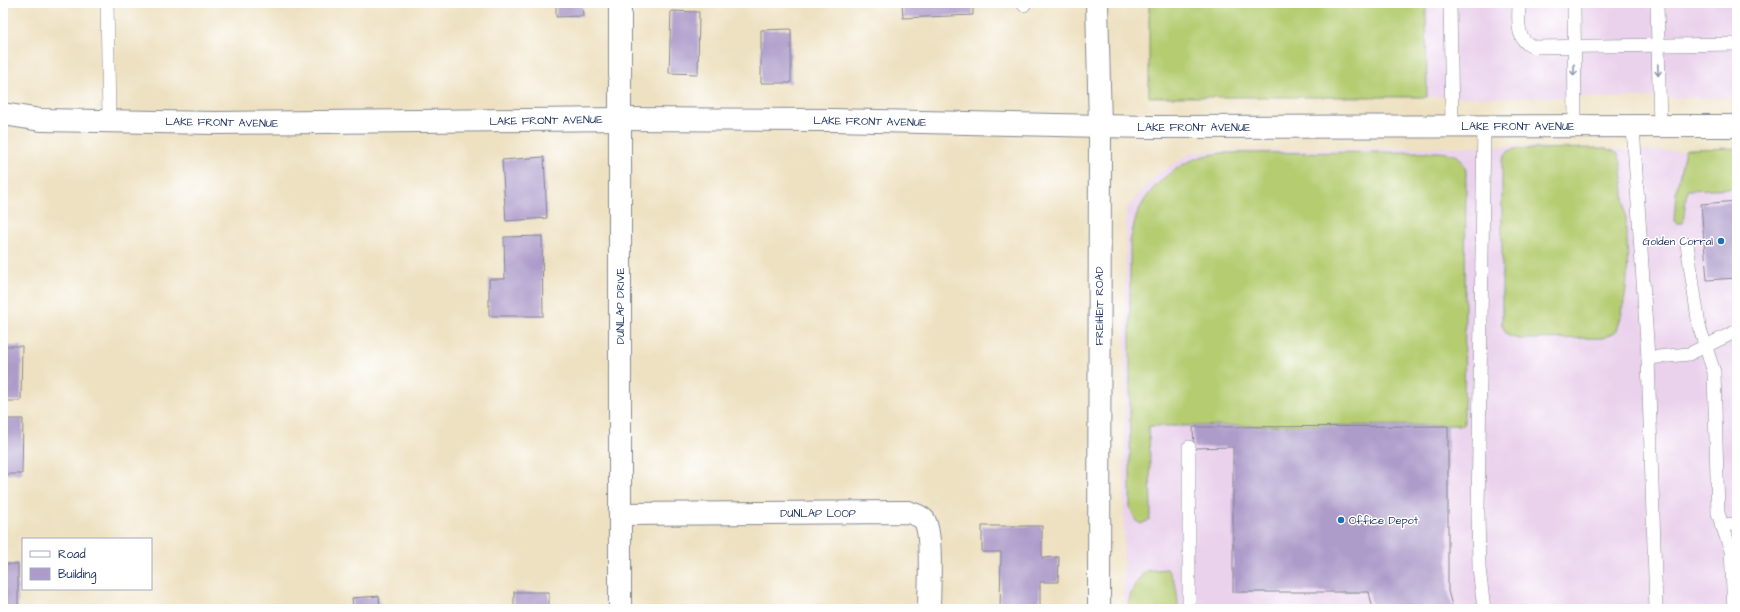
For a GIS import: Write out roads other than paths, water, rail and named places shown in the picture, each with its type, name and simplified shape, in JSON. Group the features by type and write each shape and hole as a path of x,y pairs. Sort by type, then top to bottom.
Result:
{"street":[{"name":"DUNLAP DRIVE","path":"620,3 620,609"},
{"name":"FREIHEIT ROAD","path":"1097,3 1100,126 1099,609"},
{"name":"LAKE FRONT AVENUE","path":"3,114 41,120 207,122 354,123 620,118 1148,127 1737,126"},
{"name":"DUNLAP LOOP","path":"620,514 908,512 916,514 924,519 929,534 929,609"}],"lane":[{"path":"107,3 110,120"},
{"path":"1450,3 1452,126"},
{"path":"1519,3 1519,30 1524,42 1534,47 1737,44"},
{"path":"1574,3 1575,127"},
{"path":"1656,3 1660,127"},
{"path":"1484,126 1478,511 1479,568 1484,609"},
{"path":"1634,127 1648,358 1656,609"},
{"path":"1687,244 1699,326 1714,372 1718,508 1721,525 1730,551 1734,609"},
{"path":"1648,358 1682,356 1706,347 1737,331"},
{"path":"1189,447 1189,609"},
{"path":"1721,525 1737,524"}],"place":[{"name":"Golden Corral","path":"1721,241"},
{"name":"Office Depot","path":"1341,520"}]}
